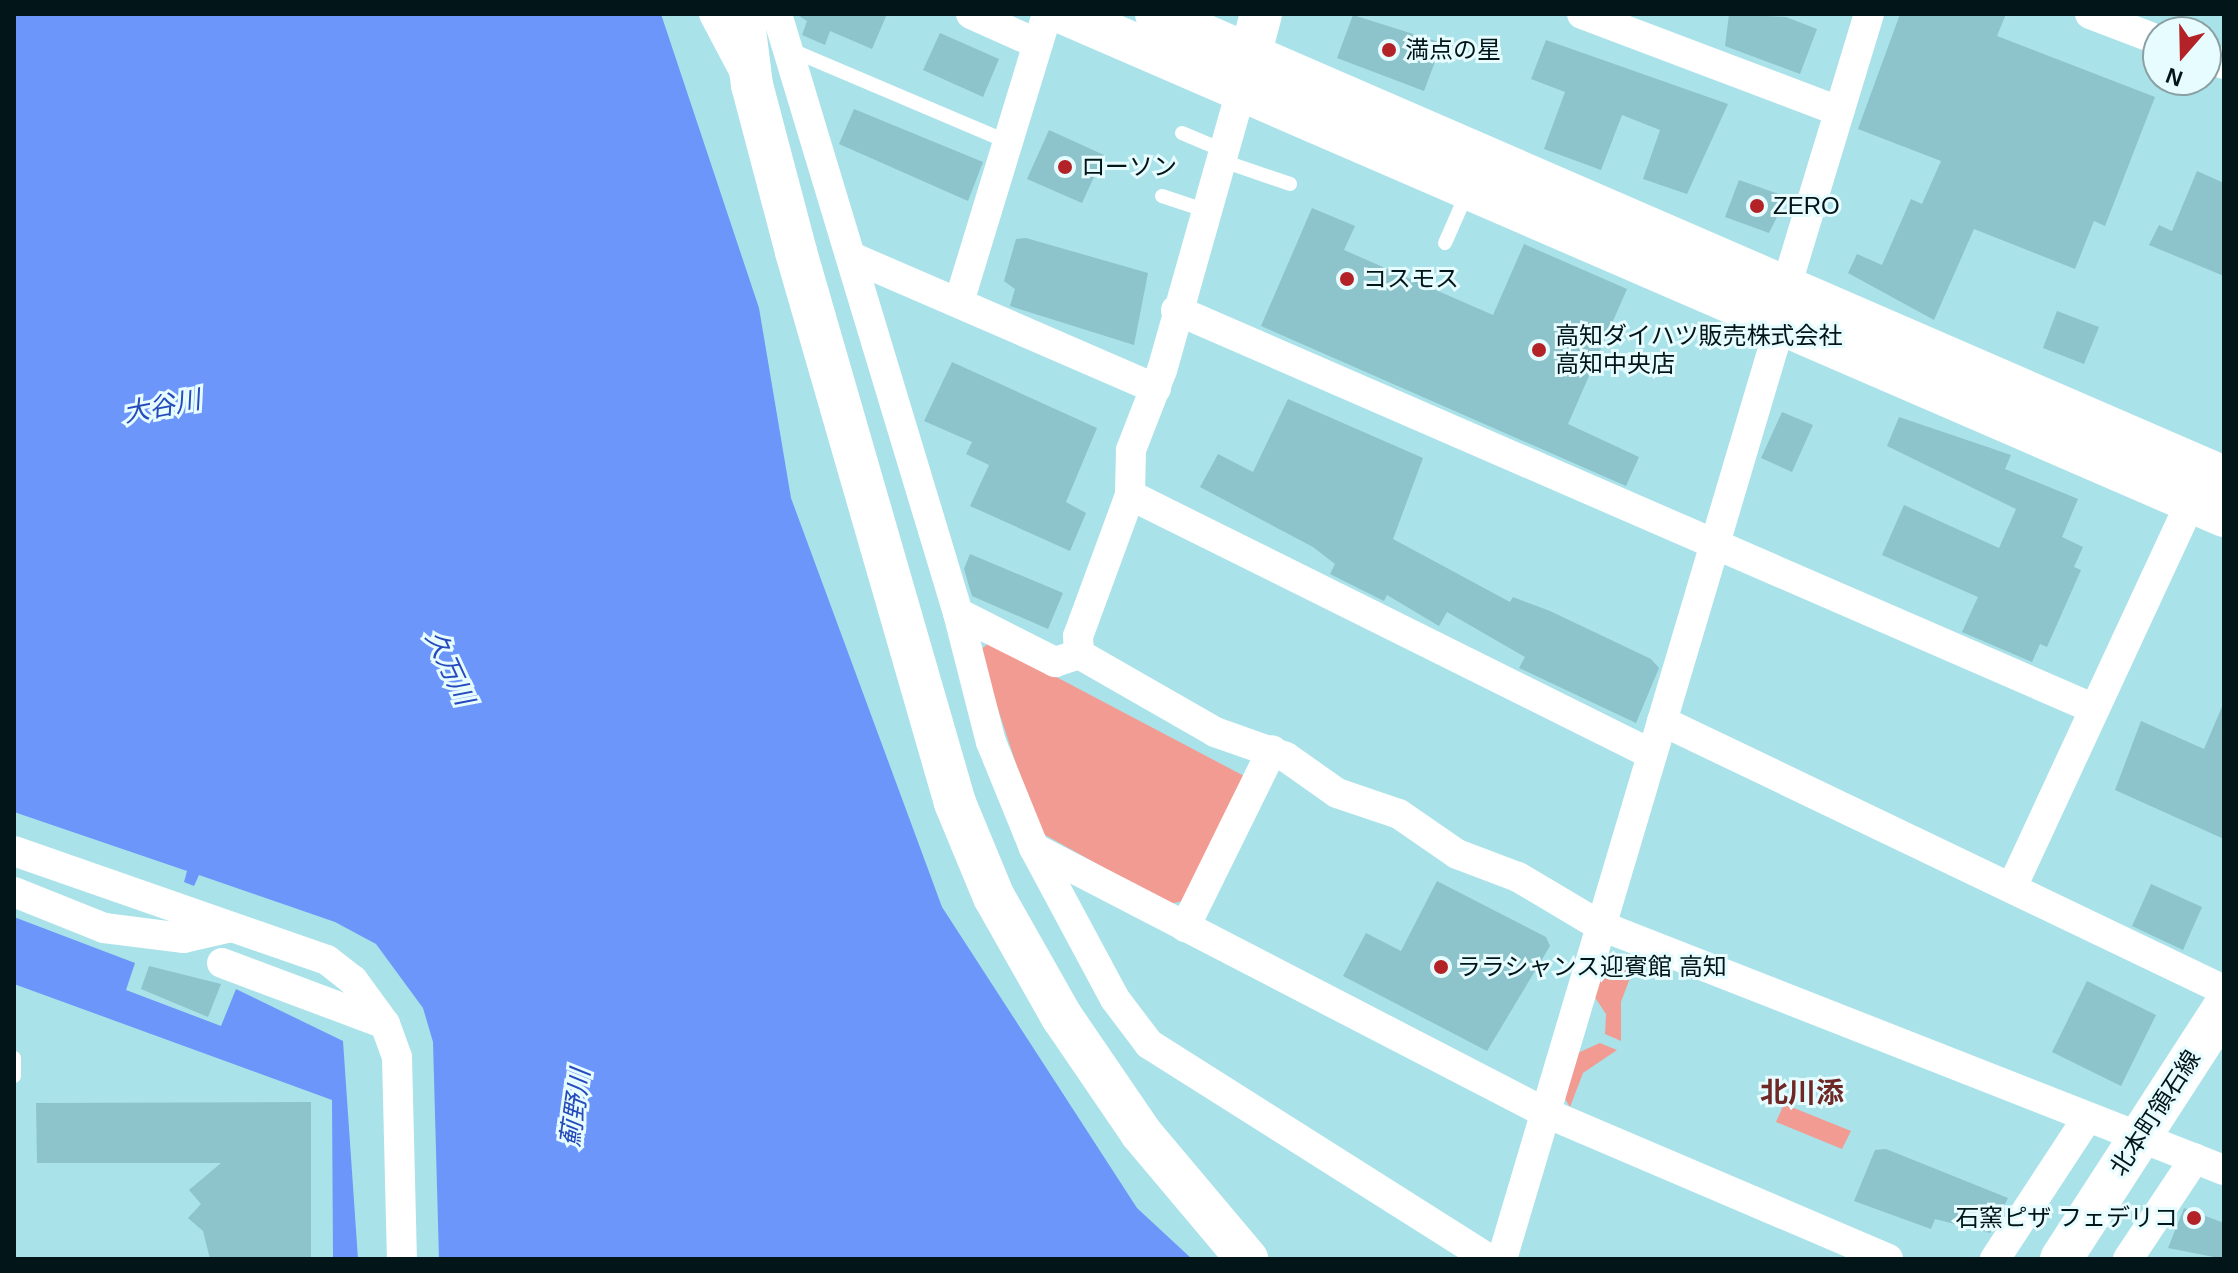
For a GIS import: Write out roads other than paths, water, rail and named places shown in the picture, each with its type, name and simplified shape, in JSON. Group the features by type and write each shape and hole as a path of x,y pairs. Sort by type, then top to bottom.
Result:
{"street":[{"path":"714,14 752,85"},
{"path":"743,14 752,85 928,723 994,897 1062,1017 1141,1133 1247,1259"},
{"path":"777,14 854,258 958,613 991,742 1034,848 1115,999 1149,1044 1489,1259"},
{"path":"971,14 1040,61"},
{"path":"959,302 1008,142 1040,61 1047,14"},
{"path":"1065,14 1245,73 1784,305 2207,509 2092,708 2013,885"},
{"path":"1156,14 1245,73 1469,188 1784,305 2224,477"},
{"path":"1079,654 1091,595 1130,495 1131,450 1156,389 1261,14"},
{"path":"1582,14 1839,111"},
{"path":"1502,1259 1599,925 1715,545 1869,14"},
{"path":"2090,14 2142,34"},
{"path":"854,258 1156,389"},
{"path":"1176,310 2092,708"},
{"path":"1130,495 1651,754"},
{"path":"958,613 1055,662 1079,654 1215,732 1272,750 1337,793 1399,814 1457,854 1518,877 1599,925 1645,937 1702,969 1762,984 1804,1009 1883,1033 2086,1120 2140,1137 2224,1170"},
{"path":"1662,721 2013,885 2224,990"},
{"path":"1185,927 1272,750"},
{"path":"1034,848 1544,1112 1579,1116 1826,1222 1888,1259"},
{"path":"14,851 327,960 353,980 385,1024 397,1057 402,1259"},
{"path":"14,892 104,928 184,938 232,927"},
{"path":"222,963 385,1024"},
{"name":"北本町領石線","path":"2061,1259 2224,1007"},
{"path":"1995,1259 2086,1120"},
{"path":"2128,1259 2195,1158"}],"lane":[{"path":"789,49 1008,142"},
{"path":"1182,133 1221,155 1290,184"},
{"path":"1445,243 1469,188"},
{"path":"1162,196 1204,210"},
{"path":"14,1058 14,1076"}],"water":[{"path":"14,14 661,14 759,308 791,498 942,907 1137,1208 1192,1259 439,1259 433,1042 423,1008 376,944 335,922 199,875 194,886 184,882 187,871 14,812"},
{"path":"14,917 135,963 126,990 221,1026 236,989 343,1041 358,1259 333,1259 332,1100 14,984"}],"place":[{"name":"満点の星","path":"1389,50"},
{"name":"ローソン","path":"1065,167"},
{"name":"ZERO","path":"1757,206"},
{"name":"コスモス","path":"1347,279"},
{"name":"高知ダイハツ販売株式会社 高知中央店","path":"1539,350"},
{"name":"ララシャンス迎賓館 高知","path":"1441,967"},
{"name":"石窯ピザ フェデリコ","path":"2194,1218"}],"district":[{"name":"北川添","path":"1802,1093"}],"water label":[{"name":"大谷川","path":"162,407"},
{"name":"久万川","path":"449,668"},
{"name":"薊野川","path":"576,1108"}]}
